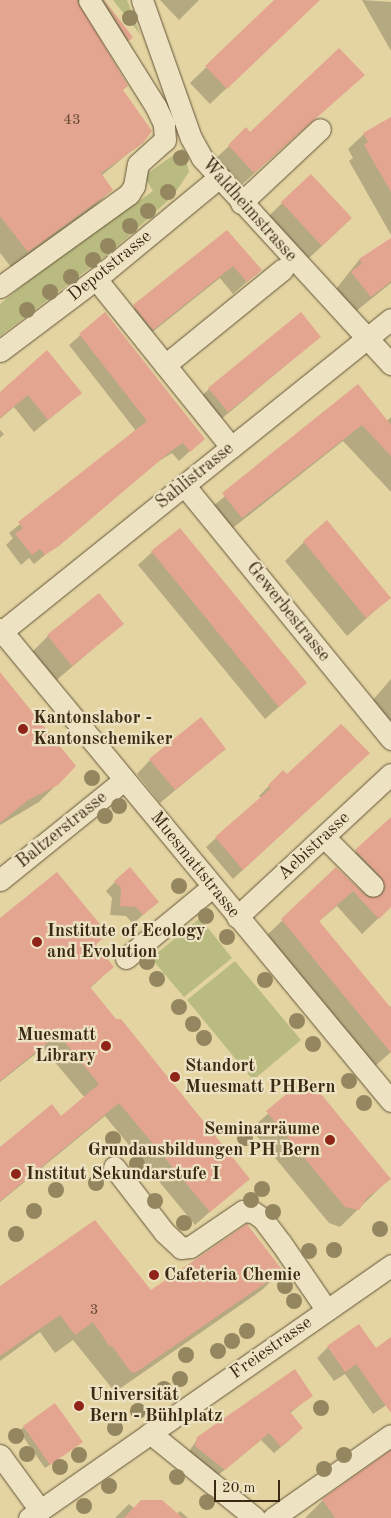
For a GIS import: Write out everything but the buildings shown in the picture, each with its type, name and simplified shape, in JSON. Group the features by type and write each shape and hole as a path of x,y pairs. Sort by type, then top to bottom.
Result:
{"street":[{"path":"0,287 129,194 134,186 138,164 165,140 159,112 89,0"},
{"name":"Waldheimstrasse","path":"142,0 191,138 218,178 391,364"},
{"path":"241,204 320,129"},
{"name":"Depotstrasse","path":"0,351 96,279 218,178"},
{"path":"165,365 283,269"},
{"path":"96,279 231,447"},
{"name":"Sahlistrasse","path":"1,631 391,319"},
{"name":"Gewerbestrasse","path":"184,485 391,739"},
{"name":"Muesmattstrasse","path":"1,631 237,917 388,1089"},
{"name":"Aebistrasse","path":"237,917 391,774"},
{"name":"Baltzerstrasse","path":"0,880 124,780"},
{"path":"324,837 373,886"},
{"path":"126,958 212,886"},
{"path":"114,1167 164,1232 181,1248 190,1247 243,1210 257,1215 281,1243 326,1309"},
{"name":"Freiestrasse","path":"36,1515 391,1265"},
{"path":"150,1433 255,1518"},
{"path":"273,1518 391,1435"},
{"path":"0,1455 36,1515"}],"green space":[{"path":"113,0 127,0 140,34"},
{"path":"183,148 189,172 173,196 112,251 0,336 0,304 43,269 153,191 144,176"},
{"path":"200,918 232,958 184,997 151,958"},
{"path":"235,961 301,1040 253,1080 187,1000"}],"place":[{"name":"Kantonslabor - Kantonschemiker","path":"23,729"},
{"name":"Institute of Ecology and Evolution","path":"37,942"},
{"name":"Muesmatt Library","path":"106,1046"},
{"name":"Standort Muesmatt PHBern","path":"175,1077"},
{"name":"Seminarräume Grundausbildungen PH Bern","path":"330,1140"},
{"name":"Institut Sekundarstufe I","path":"16,1174"},
{"name":"Cafeteria Chemie","path":"154,1275"},
{"name":"Universität Bern - Bühlplatz","path":"79,1406"}]}
